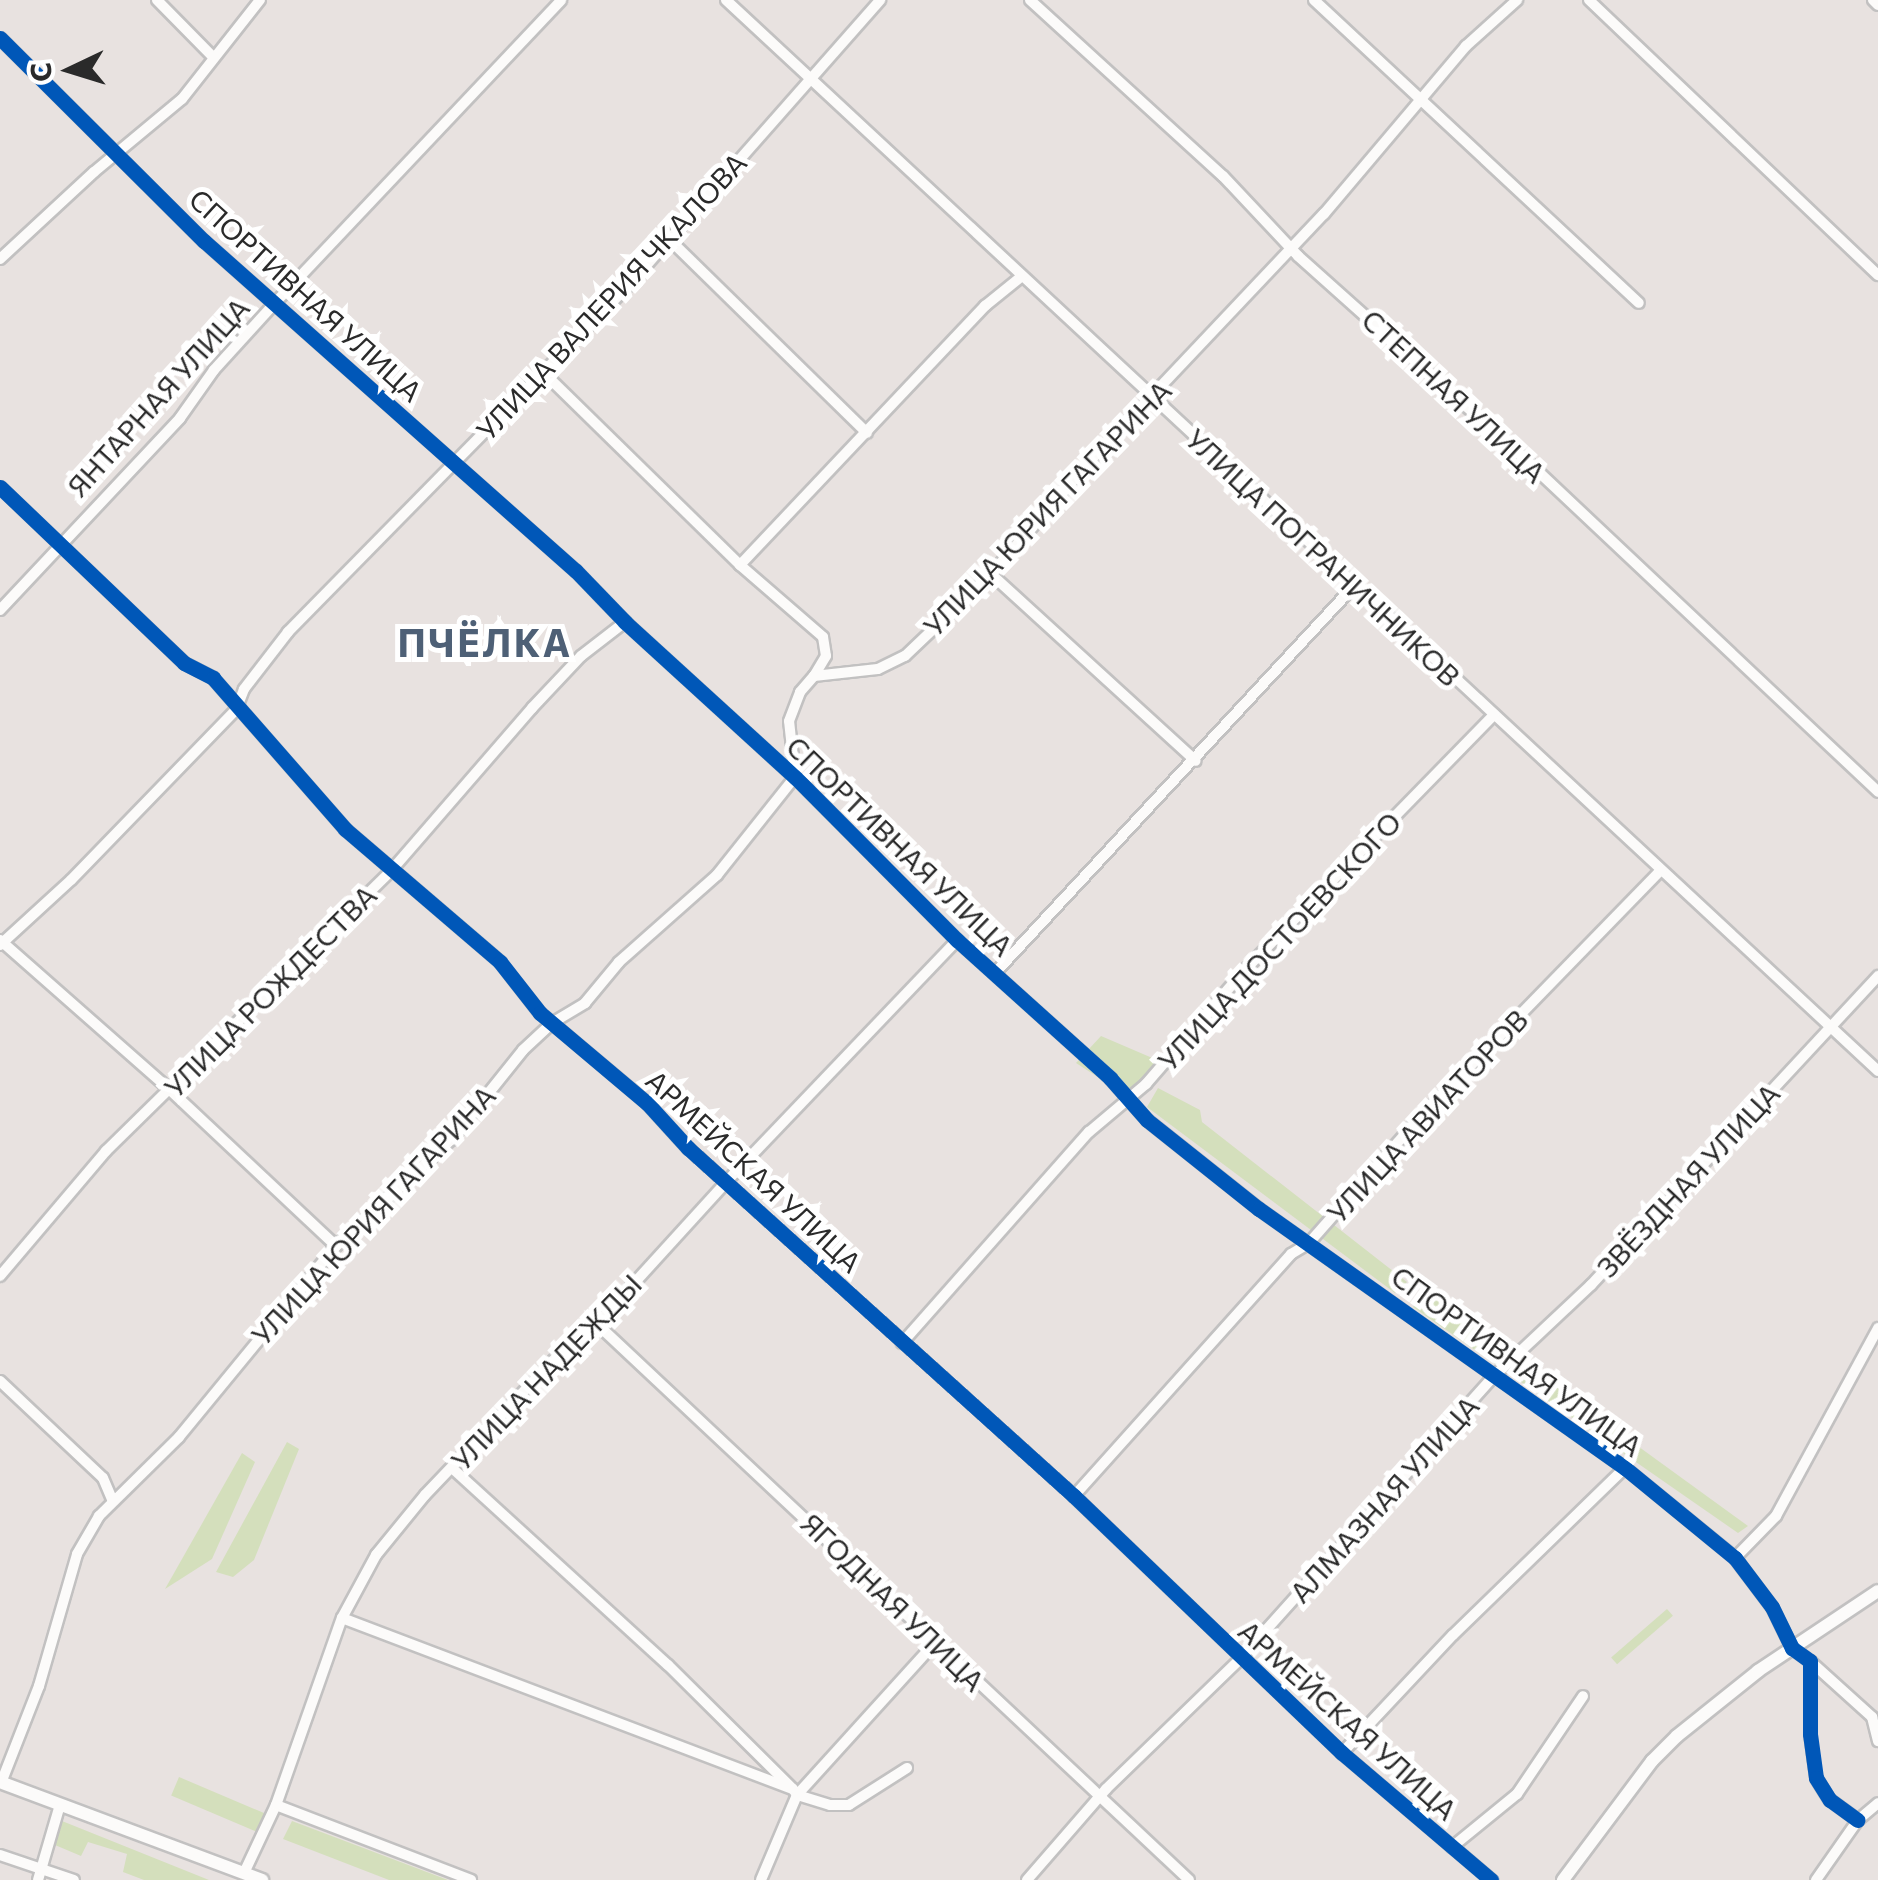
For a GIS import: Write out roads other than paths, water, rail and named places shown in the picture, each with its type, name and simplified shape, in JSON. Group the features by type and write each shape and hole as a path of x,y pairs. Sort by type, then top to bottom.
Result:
{"street":[{"path":"156,0 213,57"},
{"path":"0,259 182,100 260,0"},
{"name":"ЯНТАРНАЯ УЛИЦА","path":"0,610 180,418 214,370 274,304 561,0"},
{"name":"УЛИЦА ПОГРАНИЧНИКОВ","path":"726,0 1878,1071"},
{"name":"УЛИЦА ВАЛЕРИЯ ЧКАЛОВА","path":"1,943 71,880 236,710 244,688 288,632 545,374 880,0"},
{"name":"СТЕПНАЯ УЛИЦА","path":"1030,0 1223,176 1292,248 1526,460 1878,792"},
{"path":"1314,0 1640,303"},
{"name":"УЛИЦА ЮРИЯ ГАГАРИНА","path":"814,676 878,669 905,656 991,574 1092,460 1292,248 1466,46 1518,0"},
{"path":"1589,0 1878,274"},
{"name":"СПОРТИВНАЯ УЛИЦА","path":"0,38 274,304 576,571 624,622 795,777 957,940 1110,1078 1127,1100 1246,1198 1492,1378 1555,1416 1735,1558 1772,1608 1792,1648"},
{"path":"669,239 867,433"},
{"path":"740,565 985,306 1021,278"},
{"path":"545,374 740,565 822,637 826,656 800,692 789,721 795,777"},
{"name":"АРМЕЙСКАЯ УЛИЦА","path":"0,486 58,546 184,663 212,678 236,710 345,830 500,962 552,1023 647,1103 902,1344 1074,1496 1342,1754 1490,1880"},
{"path":"991,574 1196,761"},
{"path":"995,973 1196,761 1354,586"},
{"name":"УЛИЦА РОЖДЕСТВА","path":"0,1276 96,1163 390,872 532,708 581,656 624,622"},
{"name":"УЛИЦА ДОСТОЕВСКОГО","path":"902,1344 1089,1132 1127,1100 1242,972 1494,715"},
{"name":"УЛИЦА ЮРИЯ ГАГАРИНА","path":"0,1783 39,1686 78,1554 98,1516 179,1437 336,1246 451,1140 523,1050 552,1023 585,1003 619,962 717,874 795,777"},
{"name":"УЛИЦА АВИАТОРОВ","path":"1074,1496 1291,1254 1309,1243 1414,1124 1662,870"},
{"name":"УЛИЦА НАДЕЖДЫ","path":"244,1873 276,1805 342,1618 376,1555 581,1331 597,1324 727,1180 957,940"},
{"path":"1,943 170,1090 336,1246"},
{"name":"ЗВЁЗДНАЯ УЛИЦА","path":"1492,1378 1591,1285 1878,976"},
{"name":"ЯГОДНАЯ УЛИЦА","path":"597,1324 1189,1880"},
{"path":"1735,1558 1776,1516 1878,1328"},
{"name":"АЛМАЗНАЯ УЛИЦА","path":"1026,1880 1101,1800 1106,1789 1240,1659 1492,1378"},
{"path":"0,1381 103,1478 113,1500"},
{"path":"452,1468 668,1665 795,1792"},
{"path":"1342,1754 1453,1635 1624,1468"},
{"path":"1563,1880 1652,1761 1726,1694 1878,1591"},
{"path":"342,1618 830,1805 849,1805 908,1768"},
{"path":"761,1880 795,1792 935,1642"},
{"path":"1792,1648 1875,1712 1878,1741"},
{"path":"1810,1661 1810,1734 1816,1778 1830,1800 1858,1820"},
{"path":"1452,1847 1517,1794 1583,1696"},
{"path":"0,1783 262,1880"},
{"path":"38,1880 60,1805"},
{"path":"276,1805 471,1880"},
{"path":"1816,1880 1858,1820 1875,1810"},
{"path":"0,1854 74,1880"}],"district":[{"name":"ПЧЁЛКА","path":"485,642"}]}
